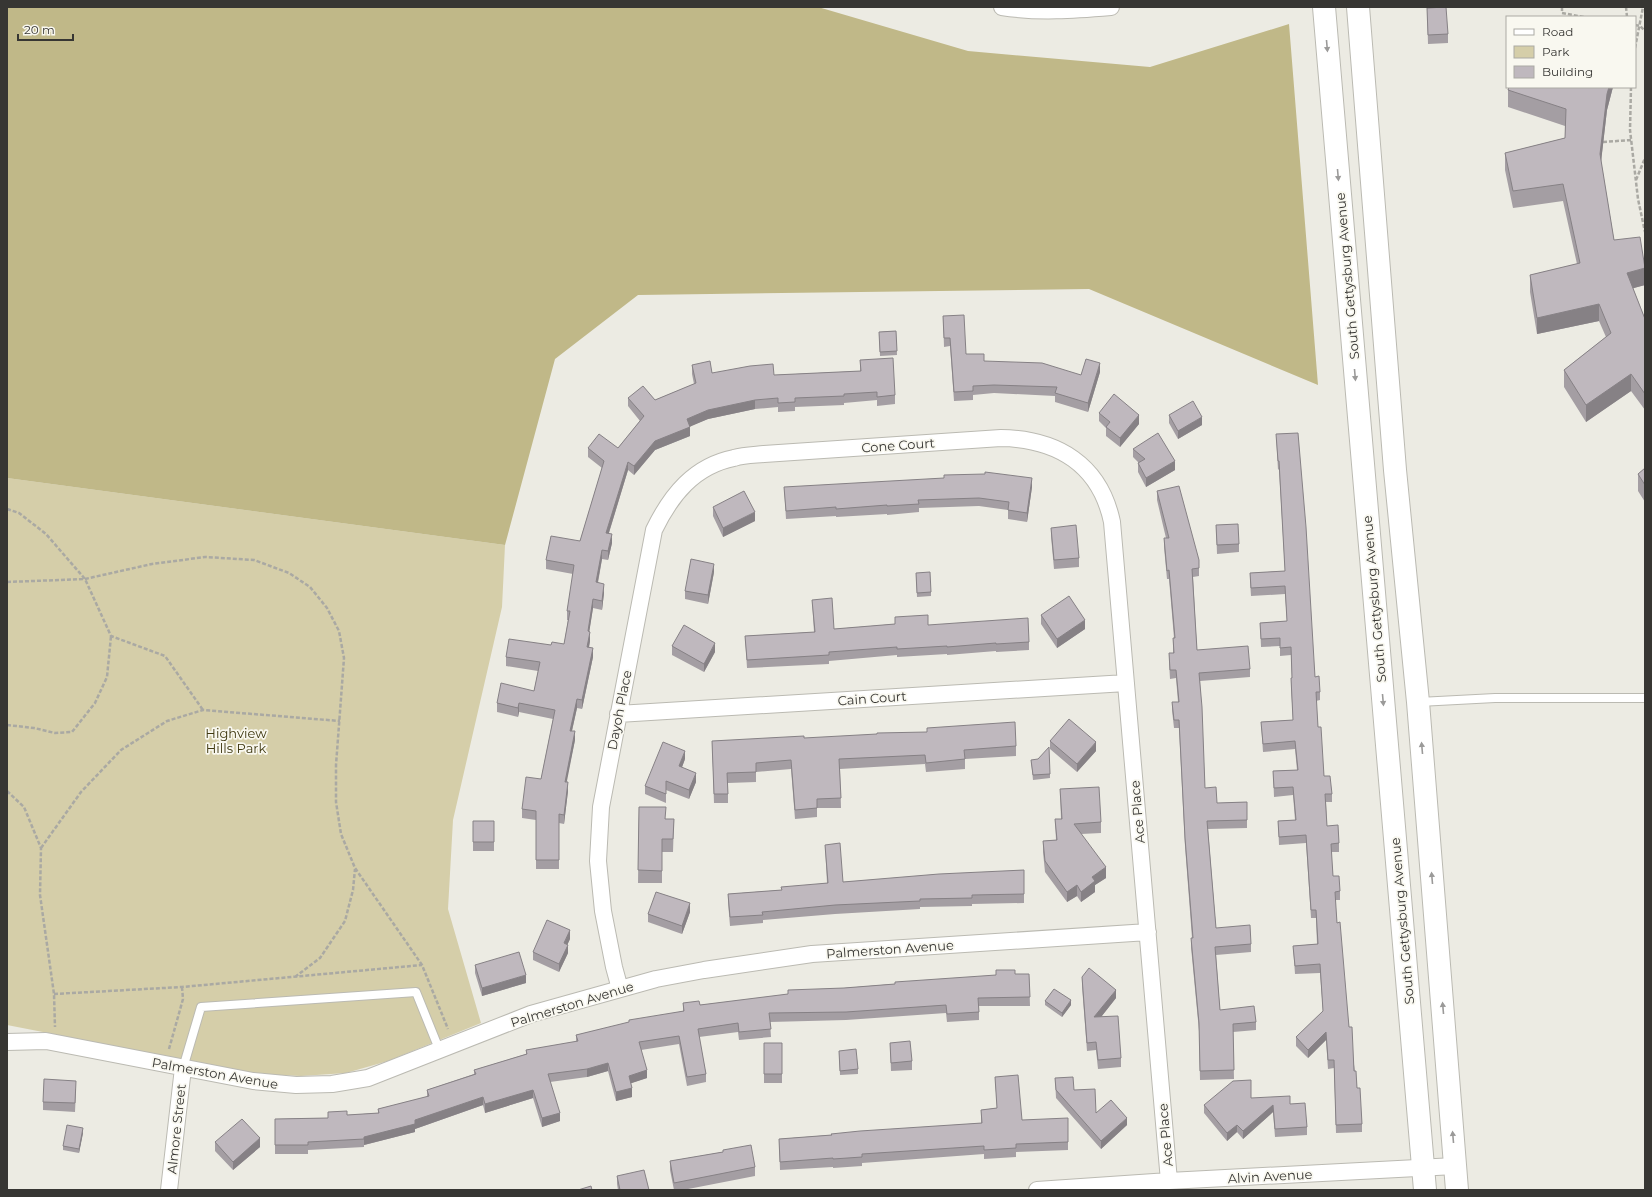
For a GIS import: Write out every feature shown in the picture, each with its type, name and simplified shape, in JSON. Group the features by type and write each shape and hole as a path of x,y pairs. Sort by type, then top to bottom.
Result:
{"main road":[{"name":"South Gettysburg Avenue","path":"1324,7 1425,1190"},
{"path":"1358,7 1396,470 1418,702 1457,1190"}],"street":[{"path":"1002,7 1026,10 1075,10 1111,7"},
{"name":"Cone Court","path":"722,461 764,454 1001,438 1020,438 1034,441 1047,445 1071,457"},
{"name":"Ace Place","path":"1071,457 1092,477 1105,498 1109,510 1118,585 1169,1181"},
{"name":"Dayoh Place","path":"620,989 609,946 603,912 598,861 601,808 618,714 654,530 663,512 680,488 701,470 722,461"},
{"name":"Cain Court","path":"618,714 1126,683"},
{"name":"Palmerston Avenue","path":"7,1042 46,1041 273,1084 332,1084 368,1078 531,1014 656,979 704,970 812,954 1148,932"},
{"name":"Almore Street","path":"169,1190 183,1068"},
{"name":"Alvin Avenue","path":"1037,1190 1169,1181 1456,1166"}],"lane":[{"path":"1418,702 1495,698 1645,698"},
{"path":"183,1068 201,1006 416,992 440,1049"}],"path":[{"path":"1562,7 1562,14 1577,16"},
{"path":"1636,44 1643,7"},
{"path":"1636,26 1640,26 1645,31"},
{"path":"1631,88 1631,140 1638,199 1645,232"},
{"path":"1603,142 1631,140"},
{"path":"1636,182 1645,158"},
{"path":"7,509 19,513 46,534 85,579 111,636 107,676 95,703 72,732 55,733 34,728 7,726"},
{"path":"7,582 85,579 152,564 205,557 254,560 290,573 310,587 327,608 339,632 344,658 336,765 336,802 341,834 355,868 422,965 451,1035"},
{"path":"111,636 164,656 203,710"},
{"path":"42,848 81,792 121,750 166,721 203,710 340,721"},
{"path":"7,791 24,807 42,848 40,895 54,994 55,1034"},
{"path":"295,977 320,958 345,921 353,890 355,868"},
{"path":"54,994 182,987 422,965"},
{"path":"167,1056 183,999 182,987"}],"green space":[{"name":"Highview Hills Park","path":"7,478 505,545 502,607 453,820 448,909 481,1023 388,1061 346,1073 301,1076 258,1074 7,1025"}],"shaded area":[{"path":"7,7 818,7 968,51 1150,67 1289,24 1318,385 1089,289 638,295 555,359 505,545 7,478"}],"building":[{"path":"1446,7 1448,34 1428,35 1427,8"},
{"path":"1509,88 1609,88 1600,154 1614,240 1640,237 1645,268 1627,273 1645,319 1645,394 1631,374 1586,405 1564,370 1611,333 1599,304 1537,318 1530,275 1580,263 1563,184 1513,191 1505,153 1565,138 1566,109 1508,90"},
{"path":"964,315 966,354 984,354 984,361 1042,363 1081,375 1086,359 1100,363 1088,403 1055,393 1057,387 994,385 973,386 973,391 954,392 950,338 944,338 943,316"},
{"path":"896,331 897,351 880,352 879,332"},
{"path":"893,358 895,395 877,397 877,392 844,394 844,396 795,398 795,402 778,403 778,398 755,400 708,410 687,419 690,427 655,441 634,466 628,462 606,533 612,534 608,551 602,550 596,582 604,584 602,601 593,599 587,647 593,648 582,700 577,699 570,731 575,731 565,782 568,782 564,815 559,814 559,860 536,860 536,811 522,809 526,777 541,779 555,710 519,703 518,708 497,703 501,683 534,691 540,662 506,657 509,639 551,645 552,642 564,644 570,611 567,611 574,565 546,560 551,536 580,541 604,461 588,448 599,434 618,448 644,416 628,398 643,386 655,400 696,383 692,365 710,361 712,373 750,366 773,364 774,375 861,371 860,360"},
{"path":"1114,394 1139,415 1120,438 1106,427 1110,422 1099,413"},
{"path":"1193,401 1202,417 1178,431 1169,415"},
{"path":"1158,433 1175,461 1146,478 1138,463 1145,459 1133,449"},
{"path":"1298,433 1306,527 1315,677 1319,676 1320,692 1316,692 1318,727 1321,727 1324,776 1330,776 1332,794 1325,794 1327,826 1338,825 1339,843 1331,844 1333,876 1339,876 1340,891 1335,892 1337,923 1340,922 1349,1027 1352,1027 1354,1071 1356,1071 1357,1088 1360,1088 1362,1124 1336,1125 1334,1060 1328,1060 1326,1032 1308,1050 1296,1037 1323,1011 1320,964 1295,966 1293,946 1318,944 1316,910 1311,910 1306,835 1279,837 1278,821 1296,820 1293,787 1274,788 1273,771 1298,770 1295,741 1263,744 1261,722 1293,720 1291,647 1280,648 1280,638 1261,639 1260,623 1287,621 1285,586 1251,588 1250,573 1285,571 1279,461 1276,434"},
{"path":"1645,468 1645,485 1638,474"},
{"path":"985,472 1032,478 1027,513 1008,510 1009,502 979,498 918,500 919,504 836,509 836,507 786,511 784,487 944,478 944,475 985,474"},
{"path":"1179,486 1199,560 1199,568 1192,569 1197,650 1248,646 1250,669 1199,673 1202,707 1205,788 1216,787 1217,803 1247,802 1247,820 1207,821 1216,928 1250,925 1251,944 1215,947 1220,1010 1254,1006 1256,1022 1233,1024 1234,1070 1200,1071 1199,1023 1191,938 1193,938 1185,838 1179,720 1174,720 1172,702 1179,702 1176,670 1170,670 1169,653 1174,653 1173,638 1175,638 1169,570 1167,571 1164,538 1169,538 1157,491"},
{"path":"744,491 755,512 723,528 713,507"},
{"path":"1238,524 1239,544 1217,545 1216,525"},
{"path":"1076,525 1079,558 1054,560 1051,528"},
{"path":"691,559 714,564 708,595 685,591"},
{"path":"930,572 931,592 917,593 916,573"},
{"path":"1069,596 1085,620 1057,639 1041,615"},
{"path":"832,598 834,629 895,624 895,617 928,615 928,625 1028,618 1029,642 897,649 897,647 829,652 829,655 747,660 745,636 815,632 812,600"},
{"path":"684,625 715,643 704,664 672,646"},
{"path":"1069,719 1096,742 1077,764 1050,741"},
{"path":"1015,722 1016,746 964,750 965,759 926,763 925,755 839,759 841,798 817,799 817,808 795,810 791,760 756,763 756,772 727,773 728,794 714,794 712,741 927,732 927,728"},
{"path":"663,742 685,751 679,766 696,773 689,790 666,781 666,794 645,786"},
{"path":"1049,747 1050,774 1033,775 1031,760 1038,759"},
{"path":"1099,787 1101,822 1074,824 1106,867 1092,877 1095,881 1081,892 1077,885 1067,892 1045,861 1043,841 1057,840 1055,819 1062,819 1060,789"},
{"path":"639,807 666,807 665,819 674,819 673,839 662,839 662,871 638,870"},
{"path":"473,821 494,821 494,842 473,842"},
{"path":"840,843 843,882 939,874 1024,870 1024,894 972,895 972,898 920,899 920,901 835,905 762,912 763,915 730,917 728,894 782,890 781,887 828,883 825,845"},
{"path":"656,892 690,903 682,926 648,914"},
{"path":"547,920 570,930 564,943 568,945 559,964 533,952"},
{"path":"519,952 526,975 482,988 475,965"},
{"path":"1089,968 1116,990 1094,1017 1118,1016 1121,1058 1098,1060 1096,1042 1087,1043 1082,977"},
{"path":"996,970 1015,970 1015,974 1029,974 1030,997 978,998 979,1012 947,1014 946,1005 846,1012 769,1013 771,1029 739,1032 738,1023 698,1029 706,1074 687,1077 679,1036 639,1042 647,1070 629,1076 632,1088 616,1092 608,1063 587,1069 548,1074 560,1113 542,1118 533,1090 485,1104 483,1097 415,1120 415,1124 364,1137 364,1139 308,1142 308,1145 275,1145 275,1119 328,1118 328,1112 347,1111 347,1115 379,1113 378,1109 429,1096 427,1090 476,1074 474,1070 527,1054 526,1050 578,1041 576,1035 629,1022 629,1020 684,1011 683,1003 699,1001 700,1005 788,994 788,990 844,988 895,984 895,982 996,975"},
{"path":"1054,989 1071,1000 1062,1013 1045,1001"},
{"path":"910,1041 912,1061 891,1063 890,1043"},
{"path":"764,1043 782,1043 782,1074 764,1074"},
{"path":"856,1049 858,1069 840,1071 839,1051"},
{"path":"1018,1075 1022,1120 1068,1118 1068,1142 1016,1144 1016,1148 984,1150 984,1146 862,1154 862,1157 780,1162 779,1139 832,1135 831,1134 860,1131 982,1123 981,1110 997,1108 995,1077"},
{"path":"1073,1077 1074,1090 1095,1089 1096,1113 1111,1100 1127,1118 1101,1141 1056,1090 1055,1078"},
{"path":"44,1079 76,1081 75,1103 43,1102"},
{"path":"1251,1080 1251,1098 1290,1096 1290,1104 1305,1103 1307,1127 1275,1129 1273,1105 1243,1131 1237,1125 1227,1133 1204,1105 1233,1081"},
{"path":"242,1119 260,1138 233,1162 215,1142"},
{"path":"67,1125 83,1128 79,1149 63,1146"},
{"path":"751,1145 755,1167 674,1183 670,1161 723,1152 723,1150"},
{"path":"644,1170 649,1190 620,1190 617,1176"},
{"path":"591,1186 592,1190 578,1190"}]}
